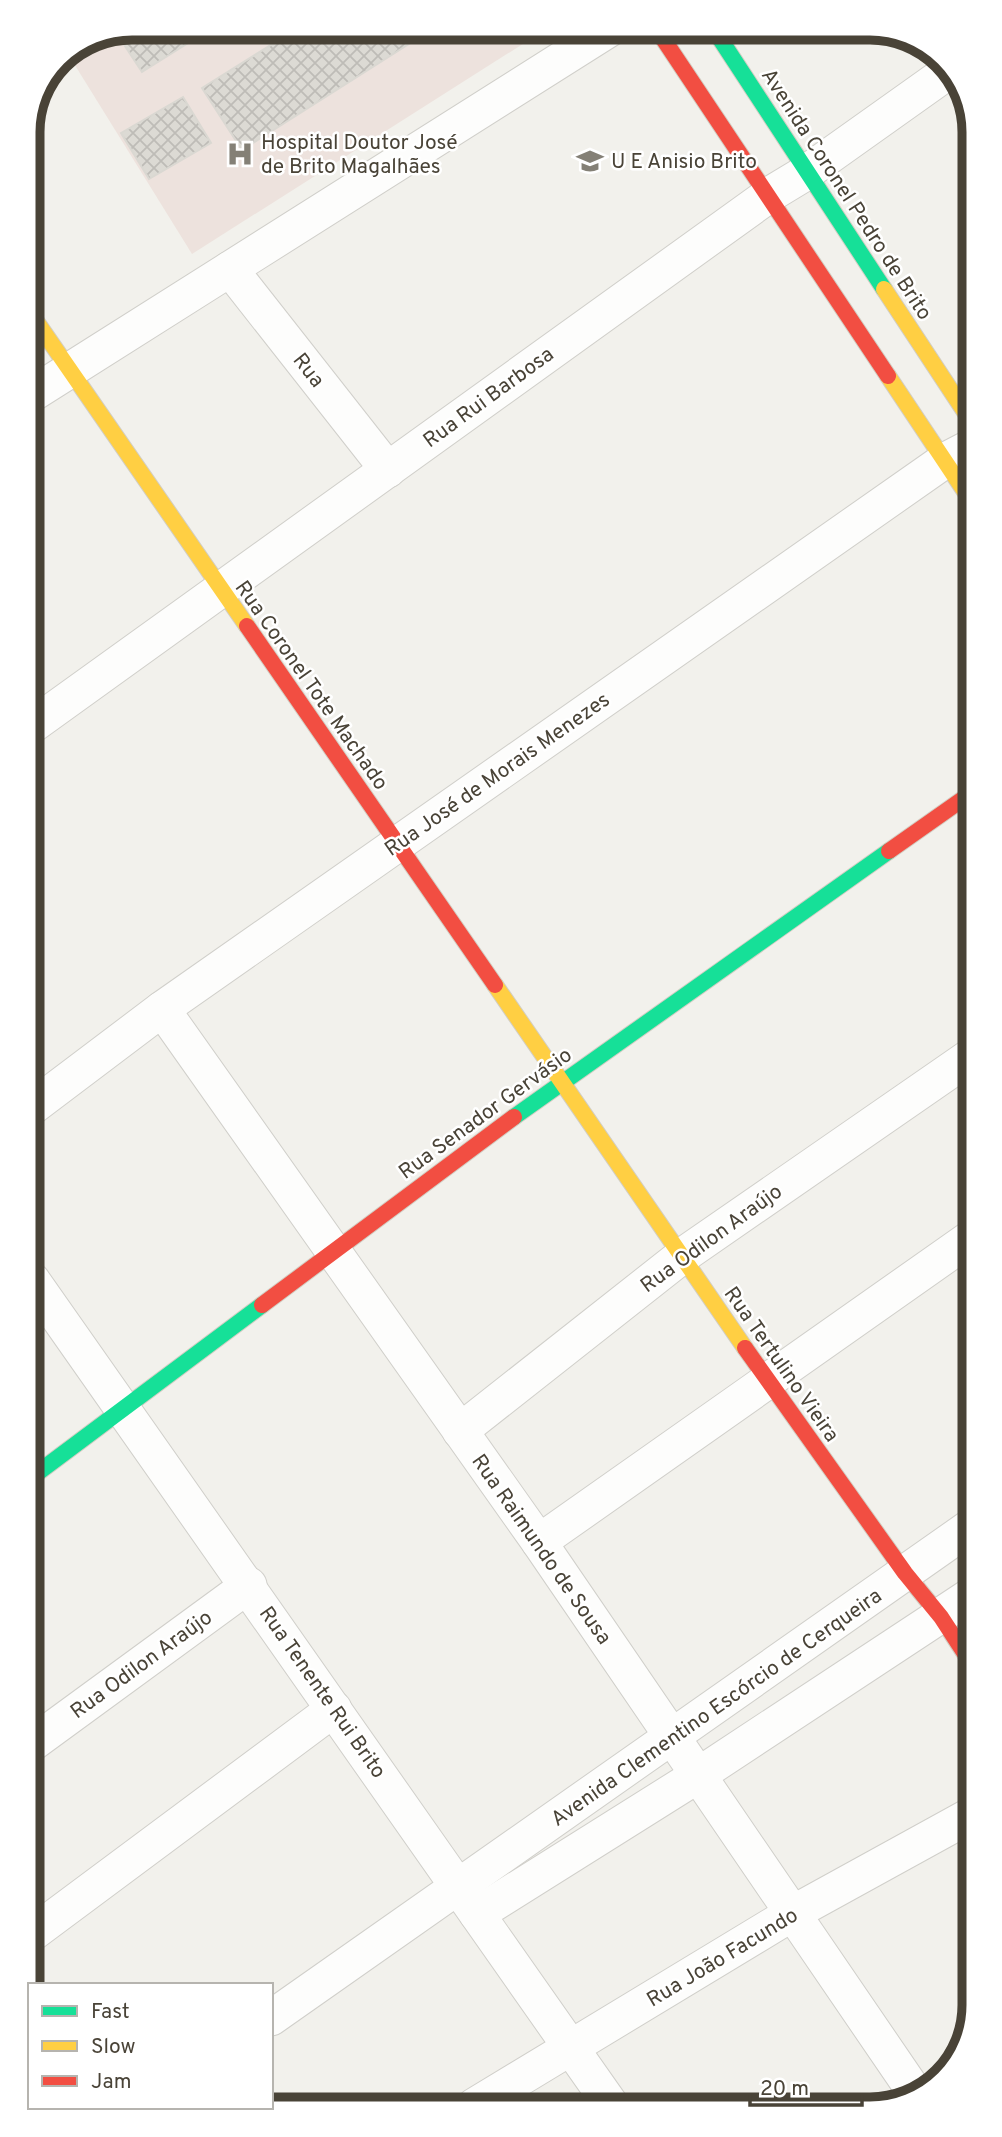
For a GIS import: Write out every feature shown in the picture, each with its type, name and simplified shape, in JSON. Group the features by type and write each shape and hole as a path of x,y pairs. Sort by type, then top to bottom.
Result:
{"main road":[{"path":"664,40 769,195 957,455 962,472"},
{"name":"Avenida Coronel Pedro de Brito","path":"721,40 962,407"},
{"name":"Rua Coronel Tote Machado","path":"40,327 561,1082"},
{"name":"Rua Senador Gervásio","path":"40,1471 561,1082 962,800"},
{"name":"Rua Tertulino Vieira","path":"561,1082 768,1381 962,1649"}],"street":[{"path":"40,389 592,40"},
{"name":"Rua Rui Barbosa","path":"40,720 769,195 807,172 943,76"},
{"name":"Rua","path":"230,270 388,470"},
{"name":"Rua José de Morais Menezes","path":"40,1101 162,1009 957,455"},
{"name":"Rua Raimundo de Sousa","path":"162,1009 539,1542 911,2086"},
{"name":"Rua Odilon Araújo","path":"460,1431 681,1256 962,1062"},
{"path":"539,1542 962,1244"},
{"name":"Rua Tenente Rui Brito","path":"40,1291 249,1585 605,2097"},
{"name":"Avenida Clementino Escórcio de Cerqueira","path":"468,1901 673,1738 962,1533"},
{"name":"Rua Odilon Araújo","path":"40,1738 249,1585"},
{"name":"Avenida Clementino Escórcio de Cerqueira","path":"468,1901 700,1774 962,1602"},
{"path":"40,1928 334,1709"},
{"name":"Rua João Facundo","path":"489,2097 793,1913 962,1820"},
{"path":"273,2017 468,1901"}],"shaded area":[{"name":"Hospital Doutor José de Brito Magalhães","path":"132,40 529,40 192,254 73,62 86,53 103,45"}],"building":[{"path":"193,40 142,72 122,41"},
{"path":"279,40 415,40 242,150 202,88"},
{"path":"183,97 211,143 149,179 121,133"}],"traffic: fast":[{"path":"721,40 884,289"},
{"path":"514,1117 889,851"},
{"path":"40,1471 262,1305"}],"traffic: slow":[{"path":"884,289 962,407"},
{"path":"40,327 247,626"},
{"path":"888,376 962,487"},
{"path":"495,985 745,1348"}],"traffic: jam":[{"path":"664,40 888,376"},
{"path":"247,626 495,985"},
{"path":"889,851 962,800"},
{"path":"262,1305 514,1117"},
{"path":"745,1348 962,1649"}],"place":[{"name":"Hospital Doutor José de Brito Magalhães","path":"240,154"},
{"name":"U E Anisio Brito","path":"590,161"}]}
